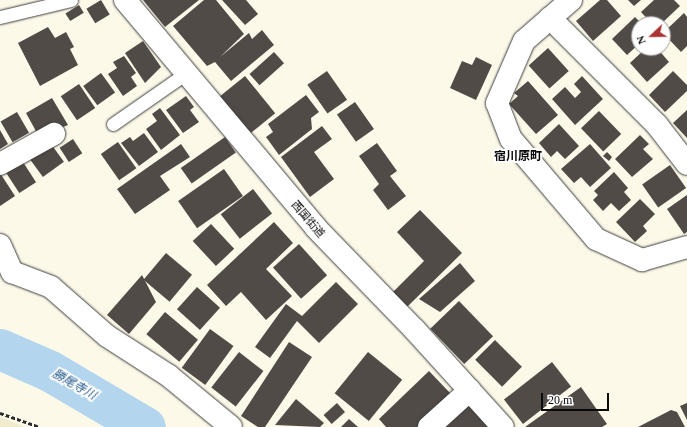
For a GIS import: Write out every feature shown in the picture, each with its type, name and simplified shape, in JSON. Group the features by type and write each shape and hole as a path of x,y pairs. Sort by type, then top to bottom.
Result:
{"street":[{"name":"西国街道","path":"125,0 185,74 316,228 470,390 503,427"},
{"path":"571,0 524,41 497,103 511,139 596,239 642,260 687,247"},
{"path":"550,18 657,125 687,164"},
{"path":"0,164 54,134"},
{"path":"0,245 12,272 51,287 107,336 169,376 231,427"},
{"path":"429,427 470,390"}],"lane":[{"path":"0,17 71,0"},
{"path":"113,124 185,74"}],"path":[{"path":"0,413 38,427"}],"shaded area":[{"path":"0,417 25,427 0,427"}],"building":[{"path":"101,0 110,15 95,23 86,9"},
{"path":"143,0 199,0 165,27"},
{"path":"204,0 216,0 244,34 220,57 249,33 252,39 262,30 274,45 231,81 215,62 207,66 173,26"},
{"path":"222,0 246,0 258,14 245,25"},
{"path":"600,0 607,0 621,16 593,41 576,21"},
{"path":"628,0 641,0 634,6"},
{"path":"654,0 674,0 680,6 669,16 645,16 641,12"},
{"path":"79,5 84,13 70,21 65,13"},
{"path":"684,13 687,17 687,46 681,52 671,41 671,25"},
{"path":"631,21 631,51 627,55 612,39"},
{"path":"48,27 55,38 66,32 74,47 70,49 78,65 40,86 18,43"},
{"path":"143,41 161,67 145,83 125,53"},
{"path":"548,48 569,71 549,88 529,65"},
{"path":"274,52 284,63 260,85 249,74"},
{"path":"124,56 136,73 131,77 137,86 123,96 108,74 117,68 113,62"},
{"path":"637,56 664,56 669,62 647,82 630,63"},
{"path":"476,57 492,65 476,100 450,88 462,61 472,65"},
{"path":"327,71 347,100 327,113 307,85"},
{"path":"673,71 687,85 687,91 665,112 649,95"},
{"path":"101,73 115,92 97,105 83,86"},
{"path":"245,76 275,113 246,137 216,99"},
{"path":"582,76 603,99 575,125 552,99 565,87 575,98 581,92 574,84"},
{"path":"528,81 558,115 536,134 509,104 518,96 514,93"},
{"path":"79,84 95,108 77,120 61,96"},
{"path":"306,95 319,112 311,118 312,129 279,155 266,137 273,132 268,124"},
{"path":"186,96 194,107 190,110 199,122 183,133 166,110"},
{"path":"52,98 68,125 58,129 55,122 37,133 26,113"},
{"path":"355,102 374,129 356,142 337,115"},
{"path":"160,108 180,135 161,150 146,129 157,121 152,114"},
{"path":"687,110 687,138 673,123"},
{"path":"599,111 621,134 603,151 581,128"},
{"path":"17,112 29,133 13,142 1,122"},
{"path":"559,124 579,146 565,159 557,151 551,157 539,143"},
{"path":"322,126 332,139 314,152 334,179 310,197 281,157"},
{"path":"0,130 8,144 0,149"},
{"path":"144,133 158,152 139,166 121,143 130,137 133,141"},
{"path":"640,135 649,144 643,149 653,159 632,177 615,159"},
{"path":"225,137 236,153 192,184 181,168"},
{"path":"73,139 82,153 69,162 60,148"},
{"path":"118,142 136,168 119,180 101,154"},
{"path":"377,143 397,171 390,176 406,196 388,210 373,190 379,184 359,156"},
{"path":"51,144 64,162 43,177 30,159"},
{"path":"181,144 190,157 160,176 170,190 135,214 117,189"},
{"path":"590,144 611,168 590,187 581,177 574,183 561,169"},
{"path":"607,152 612,157 609,161 603,156"},
{"path":"23,162 36,182 19,193 6,173"},
{"path":"670,165 686,188 658,207 642,185"},
{"path":"224,169 243,196 197,228 178,201"},
{"path":"614,172 628,188 624,192 631,200 619,211 611,203 603,211 593,200 598,195 594,191"},
{"path":"0,173 15,196 0,206"},
{"path":"253,189 272,213 240,239 221,214"},
{"path":"687,195 687,232 684,234 667,209"},
{"path":"640,199 655,214 643,226 647,231 635,242 616,222"},
{"path":"420,210 462,253 407,307 393,292 424,261 397,232"},
{"path":"274,222 293,243 266,269 292,296 266,320 241,292 226,306 207,285"},
{"path":"211,224 234,249 216,266 193,241"},
{"path":"299,244 327,275 301,299 273,267"},
{"path":"166,253 192,275 170,302 144,280"},
{"path":"460,263 475,281 440,312 419,299"},
{"path":"142,275 156,302 129,334 107,315"},
{"path":"336,282 358,304 319,343 297,321 270,358 255,347 286,304 302,316"},
{"path":"197,287 220,308 200,330 177,309"},
{"path":"459,301 493,336 464,364 430,329"},
{"path":"165,312 198,340 179,362 146,334"},
{"path":"210,329 233,346 205,385 182,368"},
{"path":"495,340 522,367 502,387 475,360"},
{"path":"289,342 312,357 265,427 258,427 241,416"},
{"path":"239,352 263,371 236,407 211,387"},
{"path":"368,352 402,380 369,421 335,393"},
{"path":"552,362 571,386 523,424 504,400"},
{"path":"429,371 451,394 417,427 386,427 379,419"},
{"path":"581,387 607,424 602,427 525,427"},
{"path":"296,399 324,423 320,427 275,425"},
{"path":"468,402 491,427 441,427"},
{"path":"337,403 345,412 332,424 324,415"},
{"path":"687,403 687,420 680,406"},
{"path":"671,410 677,412 685,427 638,427"},
{"path":"349,419 358,427 341,427"}],"waterway":[{"name":"勝尾寺川","path":"0,349 50,371 145,427"}],"district":[{"name":"宿川原町","path":"518,157"}]}
